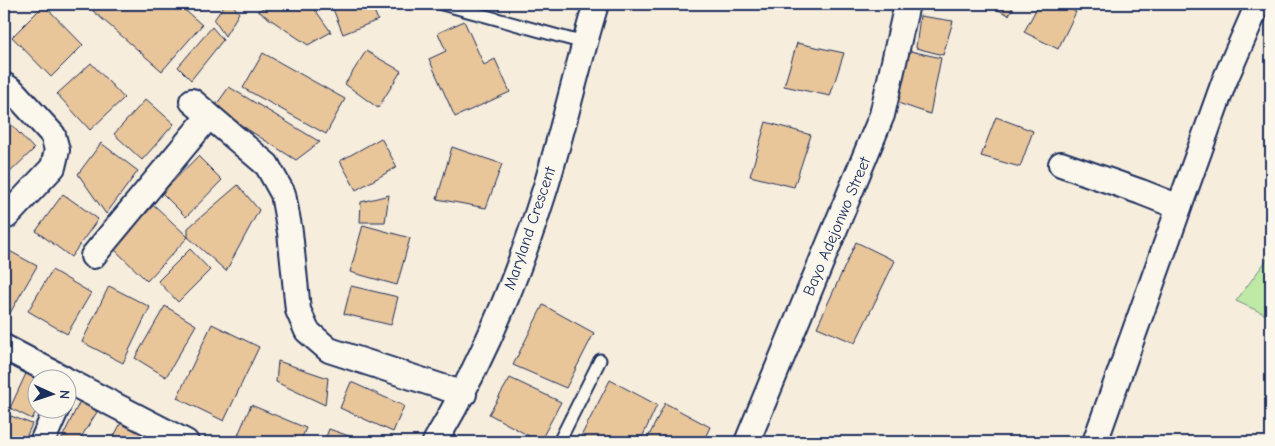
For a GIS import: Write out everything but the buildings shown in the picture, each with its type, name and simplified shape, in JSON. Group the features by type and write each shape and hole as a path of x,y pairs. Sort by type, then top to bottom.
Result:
{"street":[{"name":"Maryland Crescent","path":"435,442 464,394 520,261 546,186 596,4"},
{"name":"Bayo Adejonwo Street","path":"747,442 882,115 907,4"},
{"path":"1096,442 1224,82 1258,4"},
{"path":"4,85 13,91 53,135 57,150 53,166 7,216"},
{"path":"192,101 267,166 283,194 290,232 298,310 307,331 329,350 464,394"},
{"path":"93,256 209,116"},
{"path":"1061,164 1179,207"},
{"path":"4,348 42,368"},
{"path":"78,387 186,442"},
{"path":"42,442 53,418"}],"lane":[{"path":"442,4 584,43"},
{"path":"559,442 600,360"}],"green space":[{"path":"1271,254 1271,317 1236,301"}]}
